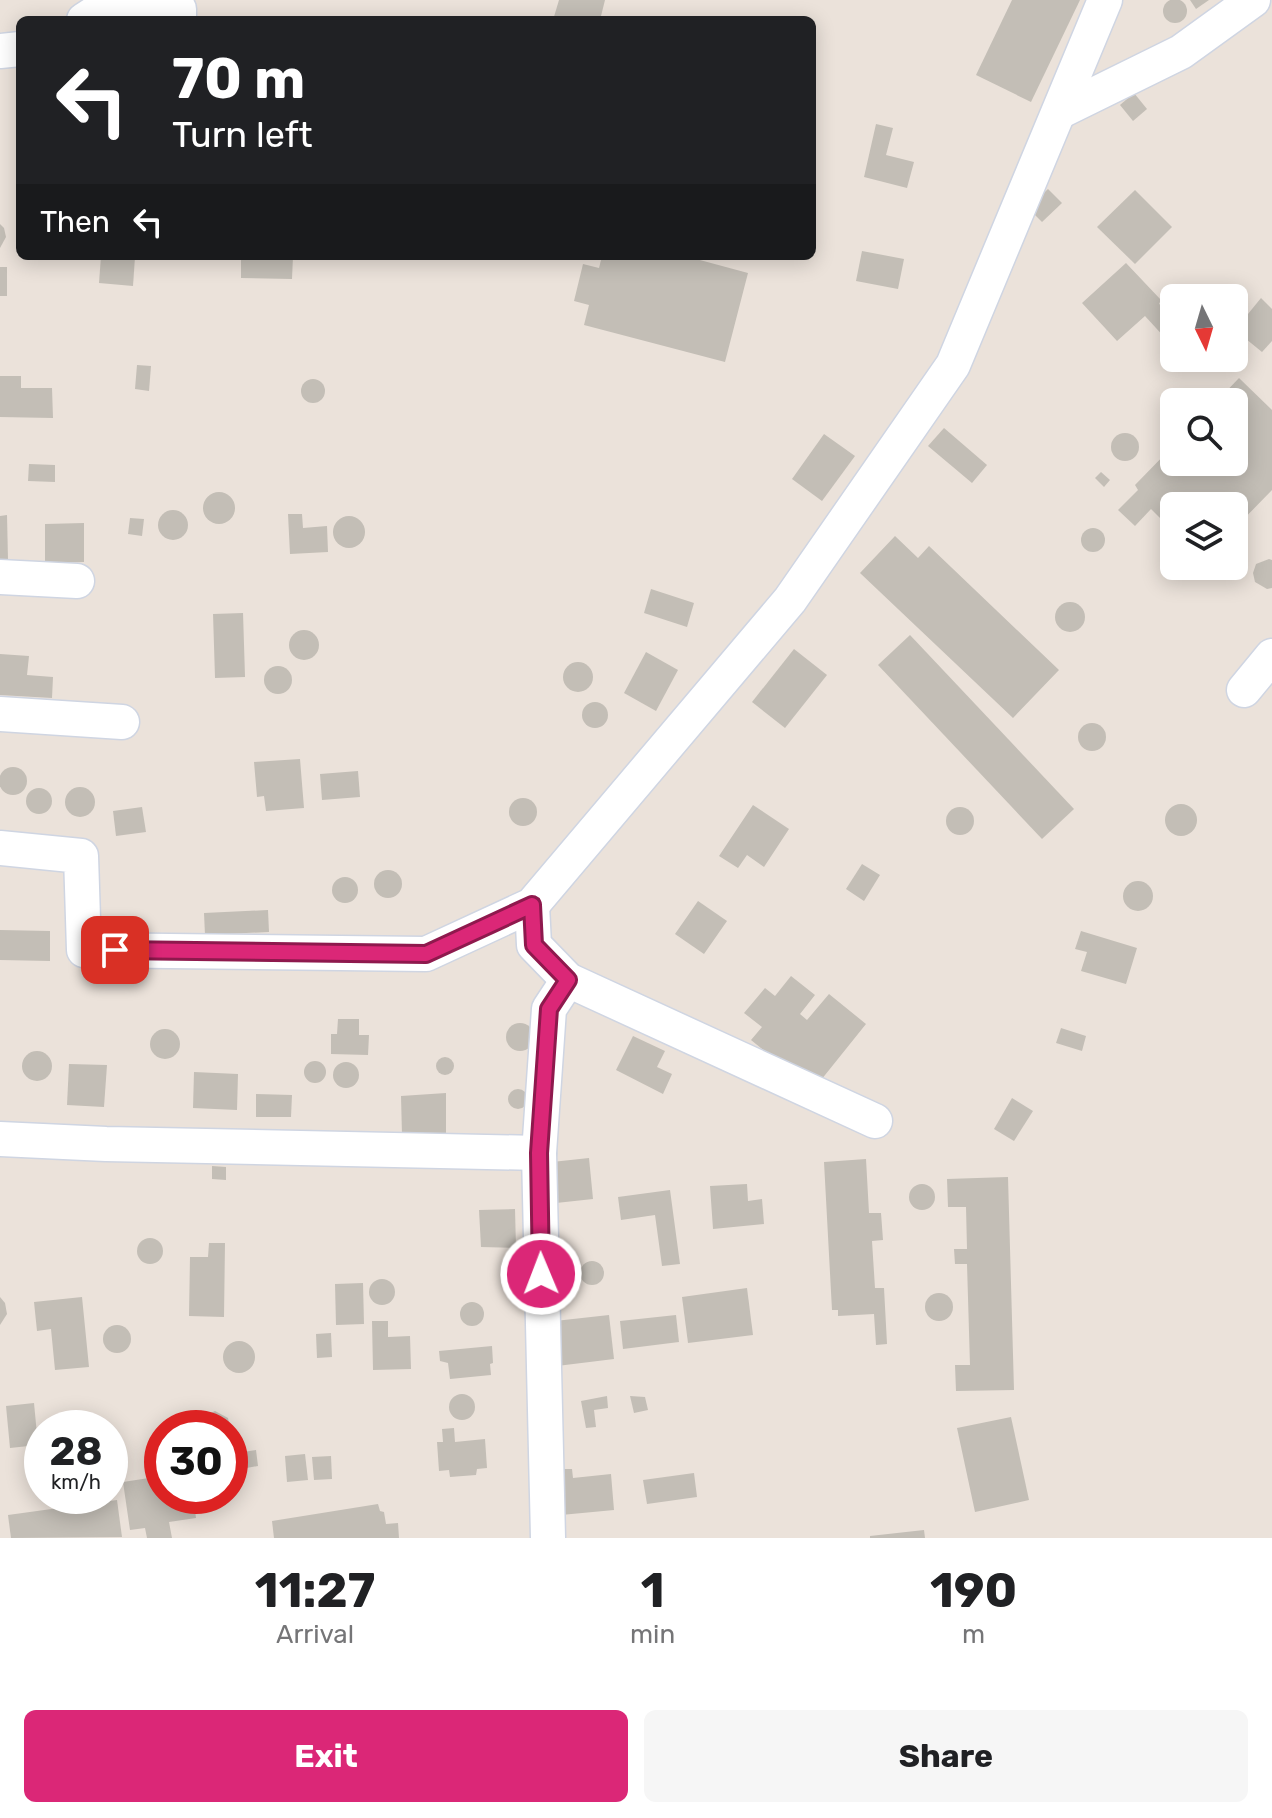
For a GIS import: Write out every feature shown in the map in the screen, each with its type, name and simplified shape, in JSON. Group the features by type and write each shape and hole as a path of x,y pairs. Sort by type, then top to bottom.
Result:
{"street":[{"path":"90,16 115,0"},
{"path":"122,0 179,9 179,16"},
{"path":"0,848 81,856 84,950 426,954 532,905 790,600 953,365 1105,0"},
{"path":"1059,112 1181,52 1253,0"},
{"path":"0,577 77,581"},
{"path":"1244,690 1272,656"},
{"path":"0,714 122,722"},
{"path":"532,905 534,945 568,980 875,1121"},
{"path":"548,1538 539,1153 549,1009 568,980"},
{"path":"0,1139 539,1153"}],"building":[{"path":"1170,-1 1180,-1 1187,6 1187,16 1180,23 1170,23 1163,16 1163,6"},
{"path":"559,0 605,0 601,16 554,16"},
{"path":"1012,0 1080,0 1031,102 976,75"},
{"path":"1190,0 1209,0 1196,9"},
{"path":"1134,93 1147,109 1133,121 1120,105"},
{"path":"876,124 893,128 886,155 914,162 907,188 864,177"},
{"path":"1048,189 1062,203 1042,222 1028,208"},
{"path":"1135,190 1172,227 1135,264 1097,227"},
{"path":"0,224 6,237 0,248"},
{"path":"862,251 904,259 898,289 856,281"},
{"path":"101,260 135,260 133,286 99,283"},
{"path":"241,260 293,260 292,279 241,278"},
{"path":"601,260 700,260 748,273 725,362 584,325 589,305 574,301 583,264 599,268"},
{"path":"1126,263 1160,299 1160,332 1145,316 1117,341 1082,303"},
{"path":"0,267 7,267 7,296 0,296"},
{"path":"1261,298 1272,309 1272,341 1262,352 1248,341 1248,314"},
{"path":"137,365 151,366 149,391 135,389"},
{"path":"0,376 21,376 21,388 52,388 53,418 0,417"},
{"path":"1239,378 1272,410 1272,490 1248,515 1248,492 1160,492 1160,518 1151,509 1135,526 1118,510 1138,490 1135,485 1160,459 1160,476 1248,476 1248,388 1229,388"},
{"path":"313,379 324,386 325,391 318,402 313,403 302,396 301,391 308,380"},
{"path":"944,428 987,465 972,483 928,446"},
{"path":"1125,433 1135,437 1139,447 1135,457 1125,461 1115,457 1111,447 1115,437"},
{"path":"824,434 855,456 822,501 792,479"},
{"path":"29,464 55,465 55,482 28,481"},
{"path":"1101,472 1110,480 1104,487 1095,478"},
{"path":"219,492 230,497 235,508 230,519 219,524 208,519 203,508 208,497"},
{"path":"173,510 184,514 188,525 184,536 173,540 162,536 158,525 162,514"},
{"path":"288,514 302,514 303,528 327,526 328,552 290,554"},
{"path":"7,515 8,560 0,561 0,516"},
{"path":"349,516 360,521 365,532 360,543 349,548 338,543 333,532 338,521"},
{"path":"130,518 144,519 142,536 128,534"},
{"path":"84,523 84,562 45,563 45,524"},
{"path":"1093,528 1104,535 1105,540 1098,551 1093,552 1082,545 1081,540 1088,529"},
{"path":"895,536 918,558 929,546 1059,670 1013,718 860,573"},
{"path":"1272,560 1272,588 1267,589 1255,582 1253,573 1256,564"},
{"path":"651,589 694,603 687,627 644,613"},
{"path":"1070,602 1081,606 1085,617 1081,628 1070,632 1059,628 1055,617 1059,606"},
{"path":"243,613 245,677 215,678 213,614"},
{"path":"304,630 310,631 318,639 318,651 310,659 304,660 298,659 290,651 289,645 290,639 298,631"},
{"path":"910,635 1074,809 1042,839 878,665"},
{"path":"794,649 827,675 785,728 752,702"},
{"path":"646,652 678,670 656,711 624,693"},
{"path":"0,654 29,656 27,675 53,677 52,698 0,695"},
{"path":"578,662 589,666 593,677 589,688 578,692 567,688 563,677 567,666"},
{"path":"278,666 288,670 292,680 288,690 278,694 268,690 264,680 268,670"},
{"path":"595,702 604,706 608,715 604,724 595,728 586,724 582,715 586,706"},
{"path":"1092,723 1102,727 1106,737 1102,747 1092,751 1082,747 1078,737 1082,727"},
{"path":"300,759 304,808 266,811 264,796 257,797 254,762"},
{"path":"13,767 23,771 27,781 23,791 13,795 3,791 -1,781 3,771"},
{"path":"358,771 360,797 322,800 320,774"},
{"path":"80,787 86,788 94,796 94,808 86,816 80,817 74,816 66,808 65,802 66,796 74,788"},
{"path":"39,788 48,792 52,801 48,810 39,814 30,810 26,801 30,792"},
{"path":"523,798 533,802 537,812 533,822 523,826 513,822 509,812 513,802"},
{"path":"1181,804 1193,808 1197,820 1193,832 1181,836 1169,832 1165,820 1169,808"},
{"path":"753,805 789,829 764,867 747,855 738,868 719,856"},
{"path":"142,807 146,832 116,836 113,811"},
{"path":"960,807 970,811 974,821 970,831 960,835 950,831 946,821 950,811"},
{"path":"862,864 880,875 864,901 846,889"},
{"path":"388,870 398,874 402,884 398,894 388,898 378,894 374,884 378,874"},
{"path":"345,877 354,881 358,890 354,899 345,903 336,899 332,890 336,881"},
{"path":"1138,881 1144,882 1152,890 1152,902 1144,910 1138,911 1132,910 1124,902 1123,896 1124,890 1132,882"},
{"path":"698,901 727,921 704,954 675,934"},
{"path":"268,910 269,932 205,935 204,913"},
{"path":"0,930 50,931 50,961 0,960"},
{"path":"1081,931 1137,948 1126,984 1081,971 1087,952 1075,949"},
{"path":"791,976 815,995 800,1014 807,1020 829,994 866,1024 813,1090 751,1040 762,1027 744,1013 765,988 775,996"},
{"path":"338,1019 359,1019 359,1035 369,1035 368,1055 331,1054 331,1034 337,1034"},
{"path":"520,1023 530,1027 534,1037 530,1047 520,1051 510,1047 506,1037 510,1027"},
{"path":"1061,1028 1086,1036 1082,1051 1056,1043"},
{"path":"165,1029 171,1030 179,1038 179,1050 171,1058 165,1059 159,1058 151,1050 150,1044 151,1038 159,1030"},
{"path":"633,1036 665,1051 657,1067 672,1074 663,1094 616,1070"},
{"path":"37,1051 48,1055 52,1066 48,1077 37,1081 26,1077 22,1066 26,1055"},
{"path":"445,1057 454,1066 445,1075 436,1066"},
{"path":"315,1061 323,1064 326,1072 323,1080 315,1083 307,1080 304,1072 307,1064"},
{"path":"346,1062 355,1066 359,1075 355,1084 346,1088 337,1084 333,1075 337,1066"},
{"path":"69,1064 107,1065 104,1107 67,1105"},
{"path":"194,1072 238,1074 237,1110 193,1108"},
{"path":"518,1089 525,1092 528,1099 525,1106 518,1109 511,1106 508,1099 511,1092"},
{"path":"446,1093 446,1133 402,1135 401,1096"},
{"path":"256,1094 292,1095 291,1117 256,1117"},
{"path":"1012,1098 1033,1111 1014,1141 994,1129"},
{"path":"589,1158 593,1199 556,1203 552,1162"},
{"path":"866,1159 869,1213 881,1213 883,1240 872,1241 875,1288 884,1288 887,1344 876,1345 874,1314 838,1316 838,1310 832,1310 824,1162"},
{"path":"212,1166 226,1167 226,1180 212,1179"},
{"path":"1008,1177 1014,1390 956,1391 955,1365 970,1365 967,1264 955,1264 954,1249 967,1249 966,1207 948,1207 947,1179"},
{"path":"747,1184 748,1201 762,1199 764,1224 713,1229 710,1186"},
{"path":"922,1184 932,1187 935,1197 932,1207 922,1210 912,1207 909,1197 912,1187"},
{"path":"670,1190 680,1264 662,1266 655,1215 621,1220 618,1197"},
{"path":"515,1209 516,1248 481,1247 479,1210"},
{"path":"150,1238 159,1242 163,1251 159,1260 150,1264 141,1260 137,1251 141,1242"},
{"path":"209,1243 225,1243 224,1317 189,1316 190,1257 208,1257"},
{"path":"592,1261 603,1268 604,1273 597,1284 592,1285 581,1278 580,1273 587,1262"},
{"path":"382,1279 391,1283 395,1292 391,1301 382,1305 373,1301 369,1292 373,1283"},
{"path":"363,1283 364,1324 336,1325 335,1284"},
{"path":"747,1288 753,1335 688,1343 682,1297"},
{"path":"939,1293 949,1297 953,1307 949,1317 939,1321 929,1317 925,1307 929,1297"},
{"path":"0,1297 7,1314 0,1325"},
{"path":"82,1297 89,1367 55,1370 51,1329 37,1331 34,1302"},
{"path":"472,1302 481,1305 484,1314 481,1323 472,1326 463,1323 460,1314 463,1305"},
{"path":"609,1315 614,1359 557,1366 546,1322"},
{"path":"676,1315 679,1342 623,1349 620,1321"},
{"path":"372,1321 388,1321 388,1337 410,1336 411,1369 373,1370"},
{"path":"117,1325 127,1329 131,1339 127,1349 117,1353 107,1349 103,1339 107,1329"},
{"path":"331,1333 332,1357 317,1358 316,1334"},
{"path":"239,1341 251,1345 255,1357 251,1369 239,1373 227,1369 223,1357 227,1345"},
{"path":"492,1346 491,1375 450,1379 448,1363 440,1361 439,1351"},
{"path":"462,1394 471,1398 475,1407 471,1416 462,1420 453,1416 449,1407 453,1398"},
{"path":"607,1396 608,1408 594,1410 596,1427 586,1428 581,1401"},
{"path":"630,1396 645,1397 648,1410 634,1413"},
{"path":"34,1403 35,1410 24,1410 24,1446 10,1448 6,1406"},
{"path":"1011,1417 1029,1500 975,1512 957,1428"},
{"path":"454,1428 455,1442 485,1439 487,1468 477,1469 476,1475 450,1477 449,1470 439,1471 437,1442 443,1442 442,1429"},
{"path":"256,1450 258,1466 248,1468 248,1451"},
{"path":"305,1454 308,1480 287,1482 285,1456"},
{"path":"331,1456 332,1479 314,1480 312,1457"},
{"path":"563,1469 572,1469 573,1478 611,1474 614,1510 561,1515 558,1479 564,1478"},
{"path":"694,1473 697,1497 647,1504 643,1480"},
{"path":"144,1479 144,1514 195,1514 196,1518 169,1522 172,1538 147,1538 145,1528 130,1530 128,1481"},
{"path":"378,1504 380,1511 384,1512 386,1524 398,1523 399,1538 274,1538 272,1521"},
{"path":"119,1514 122,1537 11,1538 8,1515"},
{"path":"924,1530 925,1538 870,1538 870,1536"}],"route":[{"path":"115,950 426,954 532,905 534,945 568,980 549,1009 539,1153 541,1274"}]}
